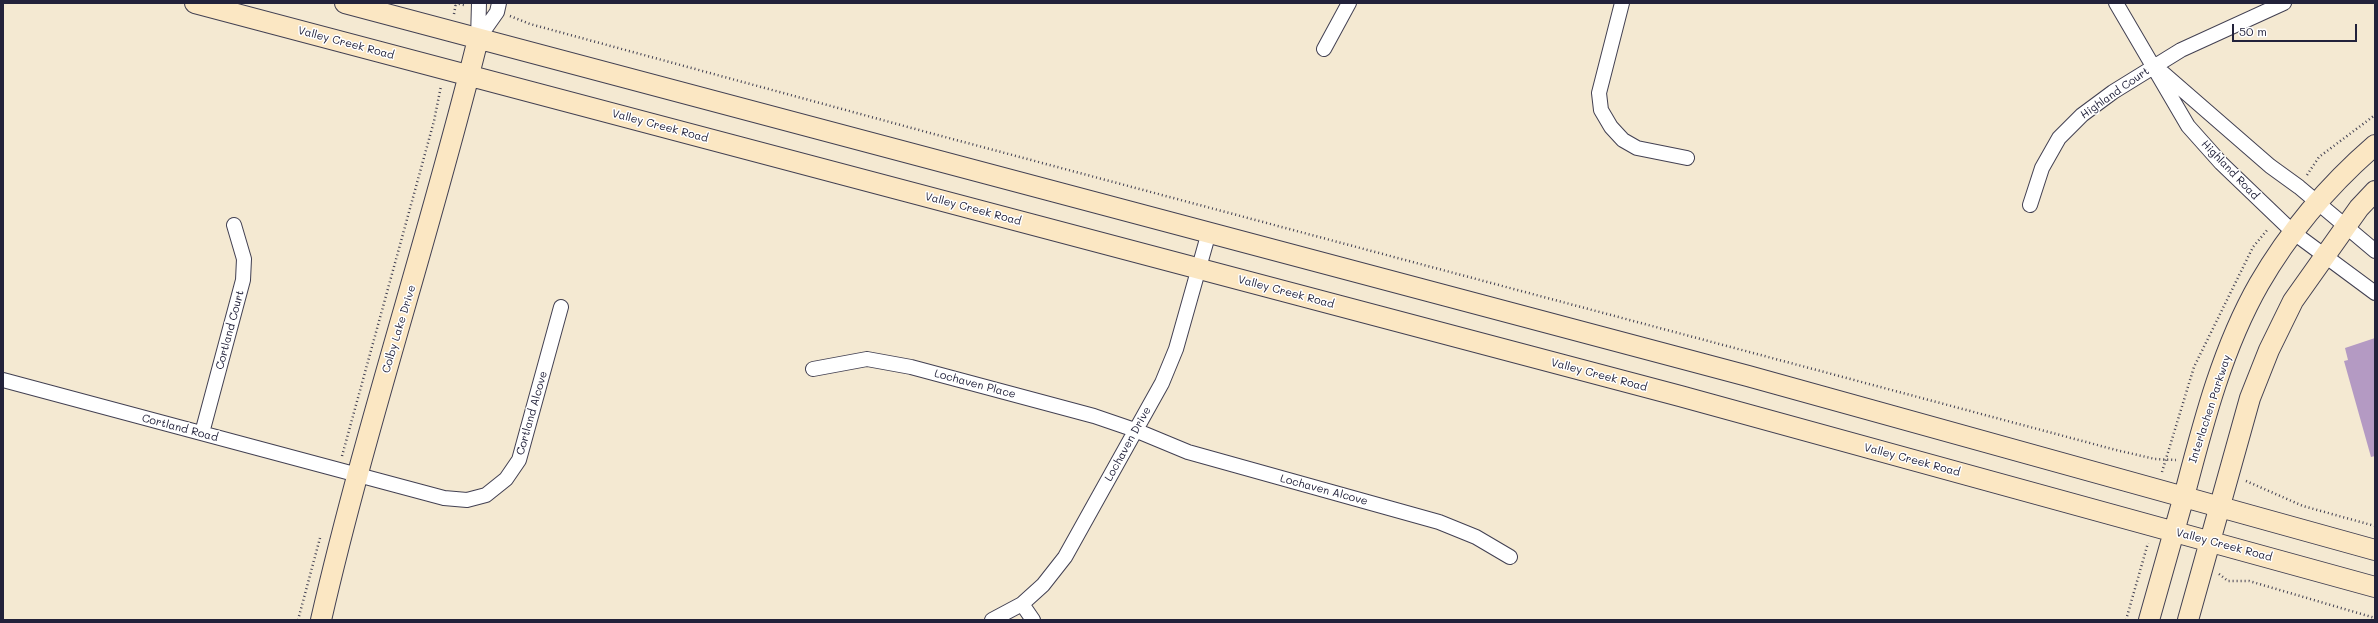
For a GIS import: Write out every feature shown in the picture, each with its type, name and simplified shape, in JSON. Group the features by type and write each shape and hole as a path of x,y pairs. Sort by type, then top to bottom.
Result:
{"main road":[{"name":"Valley Creek Road","path":"195,3 1695,400 2174,531 2375,588"},
{"path":"344,3 1733,372 2375,550"},
{"name":"Colby Lake Drive","path":"321,620 387,366 420,259 478,39"},
{"name":"Interlachen Parkway","path":"2149,620 2215,387 2233,341 2259,284 2294,233 2318,203 2357,161 2375,145"},
{"path":"2188,620 2250,398 2269,350 2292,302 2346,226 2375,191"}],"street":[{"name":"Colby Lake Drive","path":"478,39 479,3"},
{"name":"Colby Lake Drive","path":"478,39 497,12 499,3"},
{"path":"1324,49 1349,3"},
{"path":"1622,3 1599,93 1601,110 1610,127 1623,140 1637,148 1687,158"},
{"name":"Highland Road","path":"2116,3 2155,66 2188,126 2220,163 2294,233 2375,293"},
{"name":"Highland Court","path":"2030,205 2042,168 2059,138 2082,114 2181,50 2284,3"},
{"name":"Highland Road","path":"2155,66 2270,166 2318,203 2375,251"},
{"name":"Cortland Court","path":"202,433 243,280 244,259 234,225"},
{"name":"Lochaven Drive","path":"992,620 1022,604 1043,585 1065,557 1162,383 1176,349 1208,232"},
{"name":"Cortland Alcove","path":"358,476 444,498 467,500 486,495 506,479 519,460 527,438 561,307"},
{"name":"Lochaven Place","path":"813,369 867,359 889,363 1079,412 1135,430"},
{"name":"Cortland Road","path":"3,380 358,476"},
{"name":"Lochaven Alcove","path":"1135,430 1170,446 1211,459 1439,522 1476,537 1510,557"},
{"path":"1022,604 1033,620"}],"path":[{"path":"516,18 530,24 930,133 2116,450 2155,460 2166,458"},
{"path":"342,456 439,96"},
{"path":"2241,479 2303,506 2375,526"},
{"path":"298,620 320,537"},
{"path":"2126,620 2144,556"},
{"path":"2217,573 2228,580 2249,581 2375,618"}],"building":[{"path":"2375,338 2375,456 2371,457 2344,361 2348,360 2345,348"}]}
